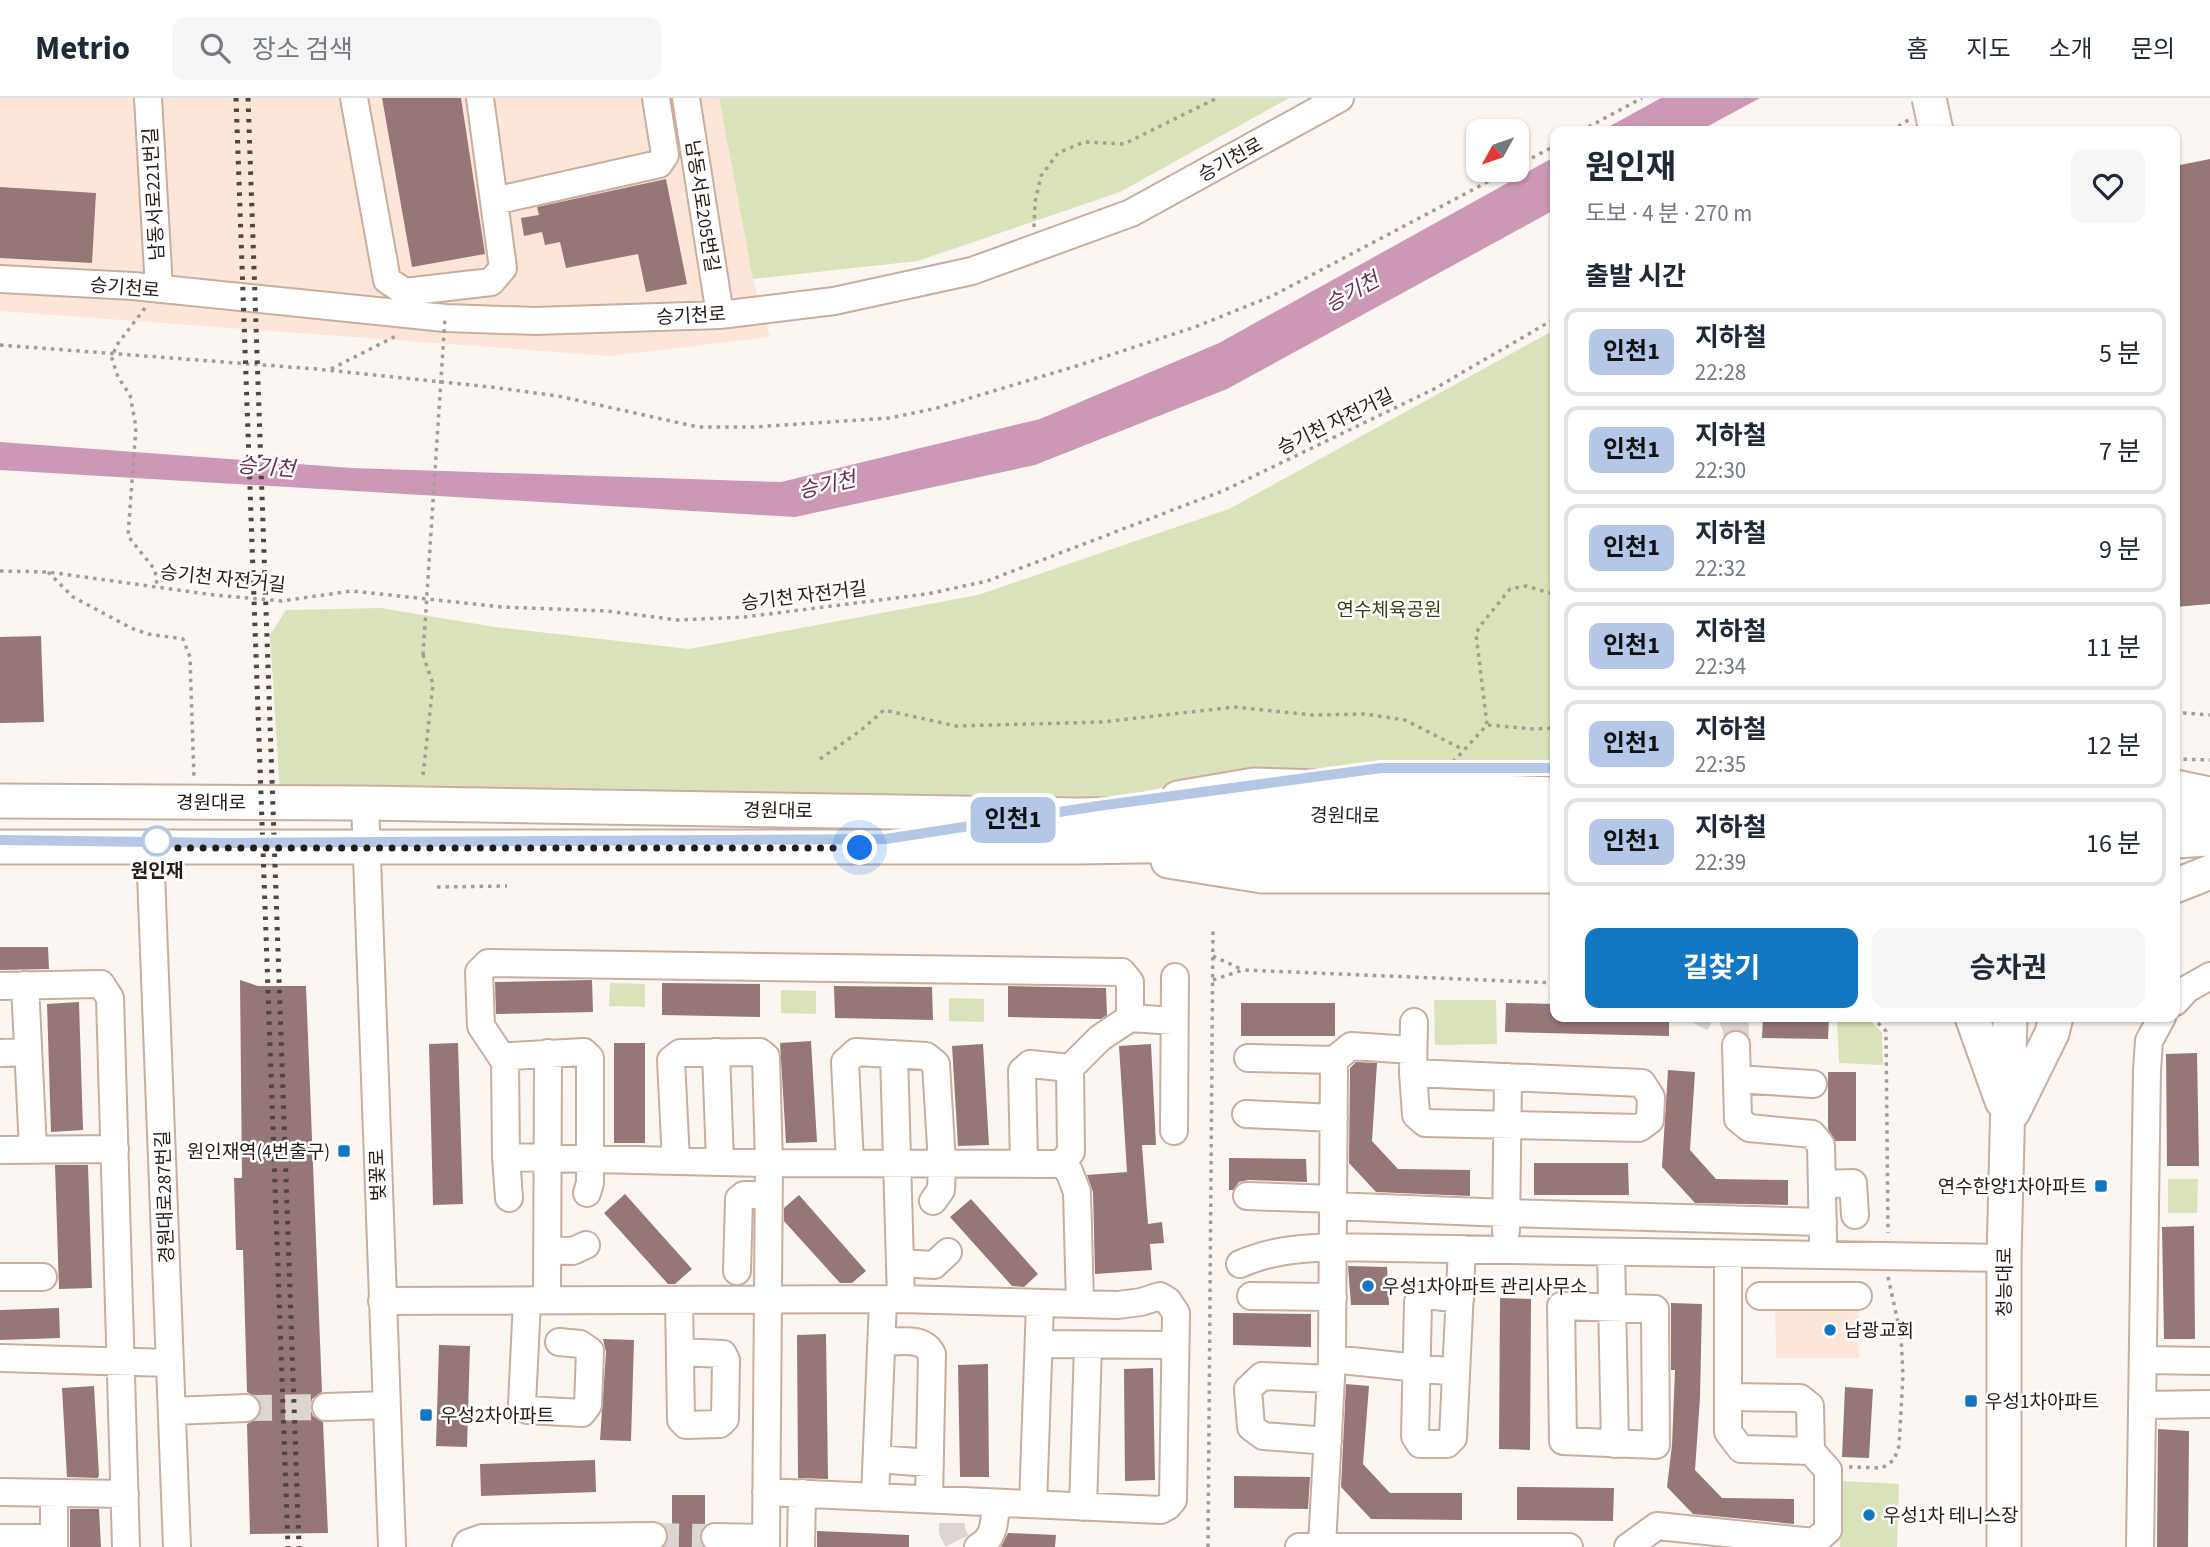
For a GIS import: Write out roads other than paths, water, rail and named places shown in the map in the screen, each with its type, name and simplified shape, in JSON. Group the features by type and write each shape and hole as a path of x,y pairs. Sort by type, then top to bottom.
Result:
{"main road":[{"path":"1929,98 1935,126"},
{"path":"1076,815 1254,785 1550,794"},
{"path":"2180,787 2210,796"},
{"path":"2180,799 2210,796"},
{"name":"경원대로","path":"0,801 365,803 1076,815 1550,849"},
{"path":"2180,814 2210,813"},
{"name":"경원대로","path":"0,847 1079,848 1257,829 1550,819"},
{"path":"2180,841 2210,839"},
{"path":"1079,848 1262,876 1550,876"},
{"path":"2180,873 2210,872"},
{"path":"2180,884 2210,872"},
{"path":"1974,1022 2009,1120"},
{"name":"청능대로","path":"2004,1547 2004,1258 2010,1022"},
{"path":"2009,1120 2052,1033 2055,1022"}],"street":[{"name":"남동서로221번길","path":"148,98 159,289"},
{"path":"354,98 387,279 405,292 491,282 503,268 480,98"},
{"path":"494,201 659,164 665,155 656,98"},
{"name":"남동서로205번길","path":"686,98 720,315"},
{"name":"승기천로","path":"0,279 159,289 445,318 535,321 720,315 834,301 972,271 1131,213 1340,98"},
{"name":"벚꽃로","path":"365,803 391,1547"},
{"name":"경원대로287번길","path":"150,848 177,1547"},
{"path":"509,1198 505,1062 481,1026 479,972 488,963 1122,972 1130,982 1130,1018"},
{"path":"2180,997 2187,989 2210,976"},
{"path":"1174,1131 1175,977"},
{"path":"33,1149 28,1052 12,986 101,984 110,998 126,1547"},
{"path":"1061,1164 1071,1152 1070,1068 1100,1038 1130,1018 1174,1021"},
{"path":"1248,1058 1334,1060 1351,1045 1413,1062 1508,1077 1642,1083 1651,1097 1650,1120 1639,1128 1425,1123 1416,1115 1413,1062 1415,1022"},
{"path":"2140,1547 2147,1070 2150,1041 2160,1022"},
{"path":"1736,1045 1738,1119 1749,1128 1812,1134 1821,1144 1823,1222 1818,1295"},
{"path":"0,1053 28,1052"},
{"path":"505,1062 511,1056 584,1052 590,1058 590,1183 587,1193"},
{"path":"716,1052 720,1162"},
{"path":"676,1161 671,1060 680,1053 760,1052 766,1057 769,1163 766,1542 715,1537"},
{"path":"850,1163 845,1062 856,1052 926,1055 936,1064 942,1163 941,1191 933,1201"},
{"path":"548,1054 547,1251 522,1404 527,1410 582,1413 588,1405 590,1351 580,1344 559,1342"},
{"path":"875,1497 882,1342 900,1263 894,1054"},
{"path":"1322,1546 1332,1369 1334,1060"},
{"path":"1024,1163 1022,1071 1030,1065 1070,1068"},
{"path":"1505,1250 1508,1077"},
{"path":"1737,1079 1813,1084"},
{"path":"1246,1114 1334,1118"},
{"path":"0,1150 114,1149"},
{"path":"506,1157 769,1163 1061,1164 1069,1171 1077,1192 1080,1304"},
{"path":"1822,1184 1852,1173 1855,1215"},
{"path":"737,1270 739,1199 744,1195 768,1195"},
{"path":"1248,1196 1506,1213 1823,1222"},
{"path":"547,1251 573,1251 586,1245"},
{"path":"1240,1264 1259,1255 1286,1249 1333,1247 2004,1258"},
{"path":"1460,1299 1426,1295 1419,1302 1415,1436 1420,1444 1447,1444 1453,1438 1460,1299 1462,1249"},
{"path":"900,1263 934,1265 948,1252"},
{"path":"1611,1252 1615,1444"},
{"path":"1728,1254 1728,1432 1741,1449 1811,1451"},
{"path":"0,1277 43,1277"},
{"path":"382,1301 892,1299 1118,1305 1160,1296 1168,1301 1176,1313 1173,1500 1168,1507 1161,1510 766,1492"},
{"path":"1251,1296 1332,1297"},
{"path":"1760,1296 1858,1296"},
{"path":"679,1300 680,1352"},
{"path":"1033,1504 1040,1304"},
{"path":"1561,1306 1612,1308 1655,1309 1656,1445 1563,1441 1561,1306"},
{"path":"882,1342 921,1342 929,1347 932,1354 929,1499"},
{"path":"1039,1345 1175,1345"},
{"path":"1083,1507 1088,1345"},
{"path":"0,1358 170,1363"},
{"path":"2143,1360 2210,1361"},
{"path":"1328,1441 1263,1436 1251,1427 1248,1389 1262,1376 1332,1369 1417,1367 1456,1372"},
{"path":"1628,1547 1657,1526 1814,1542 1828,1530 1828,1470 1811,1451 1810,1406 1800,1398 1728,1397"},
{"path":"2142,1405 2210,1404"},
{"path":"326,1407 386,1405"},
{"path":"172,1411 246,1408"},
{"path":"877,1459 930,1463"},
{"path":"0,1492 125,1494"},
{"path":"0,1538 54,1543 54,1493"},
{"path":"801,1547 802,1493"},
{"path":"966,1545 987,1542 993,1532 996,1503"},
{"path":"466,1547 468,1543 482,1538 493,1542 535,1542 653,1536"},
{"path":"1299,1547 1569,1547"}],"water":[{"path":"1661,98 1760,98 1708,126 1610,126"},
{"name":"승기천","path":"1550,159 1550,212 1227,389 1035,465 795,517 0,470 0,442 352,468 781,482 1040,419 1219,343 1509,182 1530,182 1530,170"}],"tunnel":[{"path":"1733,1022 1736,1045"},
{"path":"246,1408 326,1407"},
{"path":"952,1523 952,1531 957,1541"},
{"path":"653,1536 715,1537"}],"railway":[{"path":"236,98 288,1547"},
{"path":"248,98 299,1547"}],"metro line":[{"name":"인천1","path":"0,840 226,843 886,839 1098,806 1381,768 1550,768"}],"place":[{"name":"원인재","path":"157,841"},
{"name":"원인재역(4번출구)","path":"344,1151"},
{"name":"연수한양1차아파트","path":"2101,1186"},
{"name":"우성1차아파트 관리사무소","path":"1368,1286"},
{"name":"남광교회","path":"1830,1330"},
{"name":"우성1차아파트","path":"1971,1401"},
{"name":"우성2차아파트","path":"426,1415"},
{"name":"우성1차 테니스장","path":"1869,1515"}],"park label":[{"name":"연수체육공원","path":"1389,609"}]}
